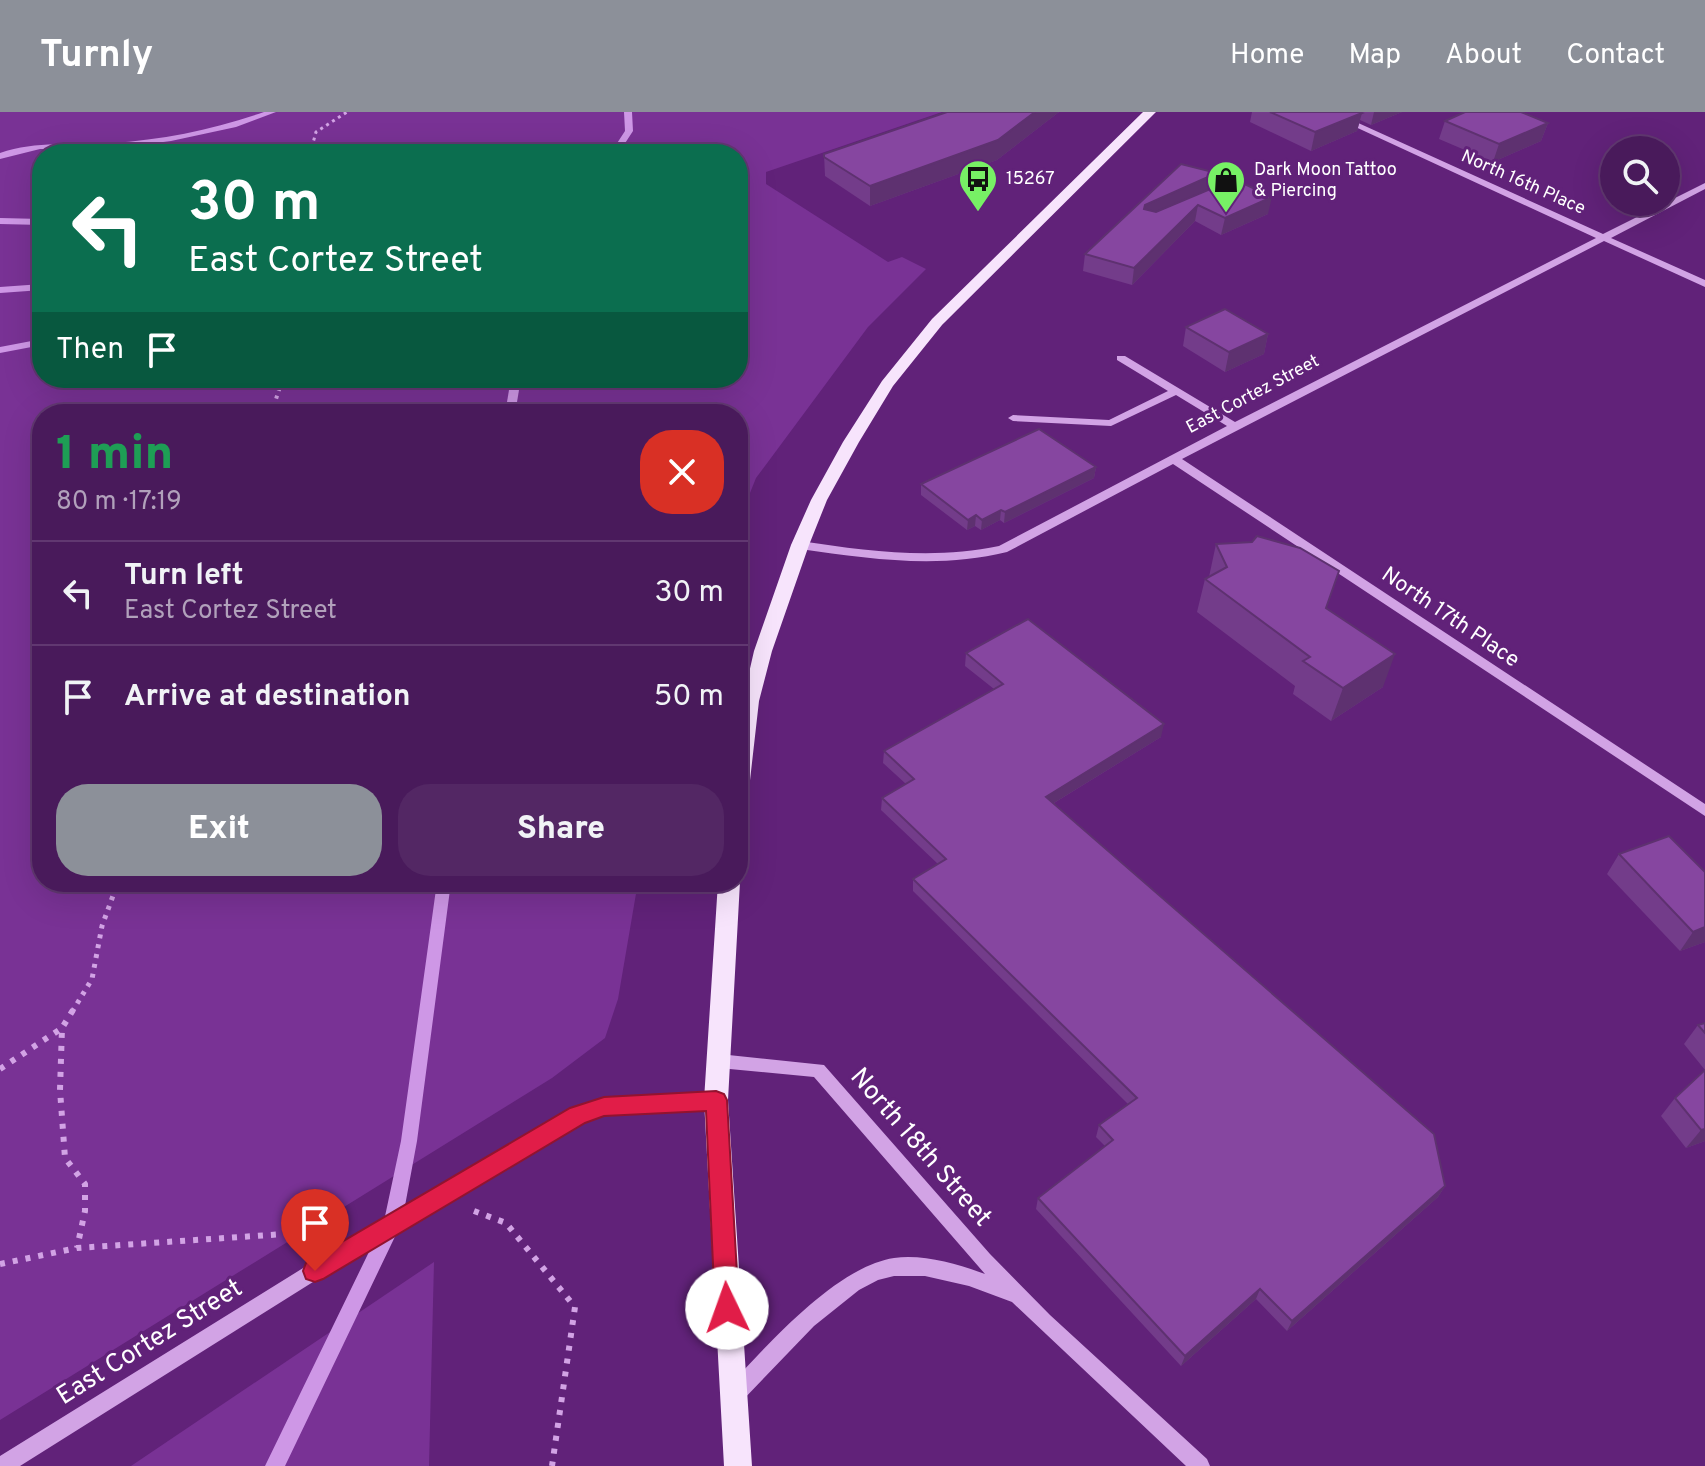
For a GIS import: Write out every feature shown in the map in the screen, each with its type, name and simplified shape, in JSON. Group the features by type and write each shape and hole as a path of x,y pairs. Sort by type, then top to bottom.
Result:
{"main road":[{"path":"748,717 763,651 819,500 851,442 900,367 937,322 1150,112"},
{"path":"728,892 716,1100 738,1466"}],"street":[{"name":"North 16th Place","path":"1327,112 1705,284"},
{"name":"East Cortez Street","path":"800,545 873,555 952,558 1003,549 1705,186"},
{"path":"1121,358 1236,427"},
{"path":"1013,418 1111,423 1176,391"},
{"name":"North 17th Place","path":"1174,459 1705,811"},
{"name":"North 18th Street","path":"719,1061 818,1070 984,1260 1200,1466"},
{"name":"East Cortez Street","path":"2,1466 393,1222 578,1115 604,1106 716,1100"},
{"name":"North 18th Street","path":"732,1397 806,1319 854,1285 890,1267 933,1267 963,1273 1020,1296"}],"path":[{"path":"312,144 314,133 347,112"},
{"path":"0,1069 62,1028 92,979 102,926 114,892"},
{"path":"62,1028 60,1090 65,1158 85,1184 85,1211 77,1248"}],"shaded area":[{"path":"0,112 942,112 766,172 766,184 888,262 902,257 926,269 868,327 756,478 748,498 748,404 32,404 32,892 636,892 618,999 605,1038 552,1078 0,1420"},
{"path":"434,1262 429,1466 131,1466"}],"building":[{"path":"947,112 1035,112 998,140 870,186 824,157 824,154"},
{"path":"1270,112 1359,112 1362,113 1315,132"},
{"path":"1465,112 1521,112 1548,123 1499,144 1445,121"},
{"path":"1181,164 1217,173 1145,205 1144,209 1156,212 1234,179 1272,197 1225,218 1198,205 1134,268 1085,254"},
{"path":"1225,309 1268,334 1229,352 1186,327"},
{"path":"1039,429 1096,467 1005,512 1001,510 982,520 976,515 968,520 921,484"},
{"path":"1257,536 1300,548 1339,571 1326,608 1395,654 1343,688 1303,661 1310,657 1205,579 1227,567 1216,544 1252,542"},
{"path":"1028,619 1164,724 1046,797 1434,1134 1445,1186 1292,1321 1260,1289 1185,1356 1038,1198 1113,1140 1099,1125 1137,1098 913,879 946,859 882,798 914,779 884,751 1003,684 966,653"},
{"path":"1669,836 1705,872 1705,927 1693,932 1619,854"},
{"path":"1705,1070 1705,1129 1701,1130 1675,1098"}],"waterway":[{"path":"130,144 213,130 272,112"},
{"path":"621,144 629,131 628,112"},
{"path":"0,156 32,148"},
{"path":"0,221 32,222"},
{"path":"0,290 32,288"},
{"path":"0,350 32,344"},
{"path":"512,404 514,388"},
{"path":"275,1466 393,1222 409,1141 443,892"}],"place":[{"name":"15267","path":"978,213"},
{"name":"Dark Moon Tattoo & Piercing","path":"1226,214"}],"route":[{"path":"315,1271 578,1115 604,1106 716,1100 727,1308"}]}
